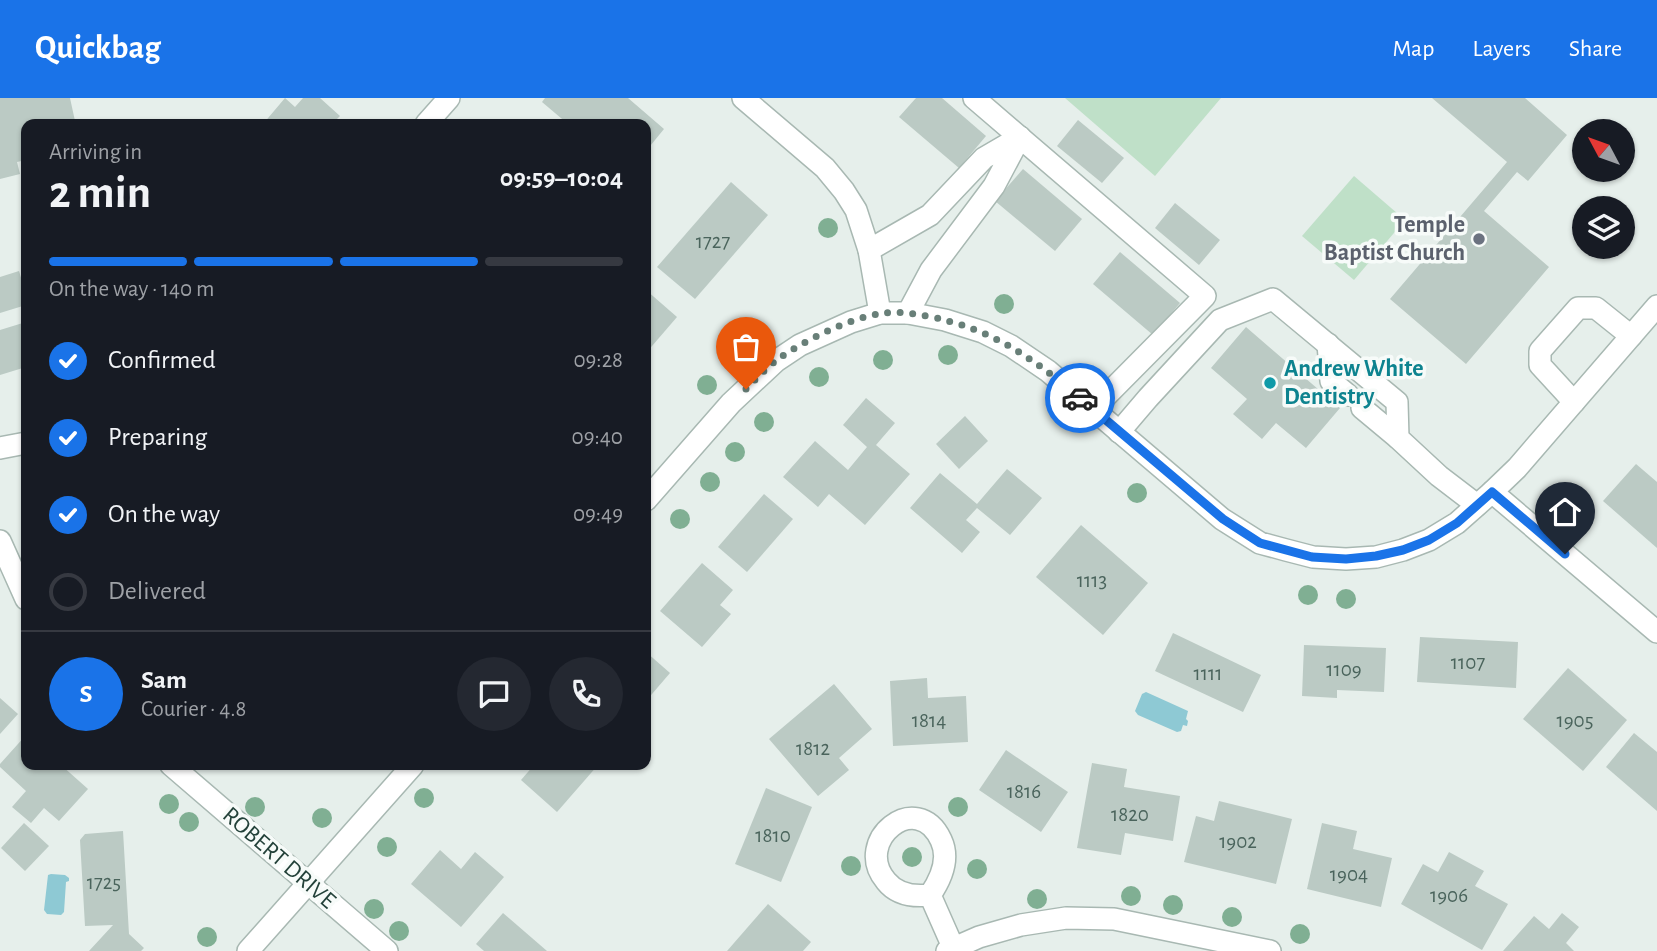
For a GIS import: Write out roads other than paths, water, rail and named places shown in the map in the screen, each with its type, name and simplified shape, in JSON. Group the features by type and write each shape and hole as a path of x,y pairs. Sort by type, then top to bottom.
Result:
{"street":[{"path":"430,119 449,98"},
{"path":"743,98 825,168 844,191 856,210 869,250 880,313"},
{"path":"974,98 1205,296 1093,409"},
{"path":"869,250 930,215 984,158 1020,137"},
{"path":"908,313 931,270 994,186 1020,137"},
{"path":"1119,432 1220,320 1273,299 1397,402 1398,438"},
{"path":"651,494 731,403 776,361 800,345 851,322 880,313 908,313 945,320 983,332 1011,346 1048,371 1223,519 1260,543 1312,557 1346,559 1376,556 1429,540 1457,523 1485,499 1517,468 1657,306"},
{"path":"1574,402 1540,365 1540,351 1578,308 1596,308 1631,336"},
{"path":"1328,344 1331,381 1439,476 1485,499 1657,632"},
{"path":"0,448 21,444"},
{"path":"0,541 21,588"},
{"name":"ROBERT DRIVE","path":"178,770 387,951"},
{"path":"248,951 408,770"},
{"path":"930,895 950,949 1021,925 1066,918 1114,919 1270,951"}],"water":[{"path":"1146,692 1188,711 1187,726 1183,725 1181,731 1177,732 1138,715 1135,711 1142,694"},
{"path":"48,875 69,878 66,882 64,912 61,915 47,914 44,910"}],"place":[{"name":"Temple Baptist Church","path":"1479,239"},
{"name":"Andrew White Dentistry","path":"1270,383"}]}
